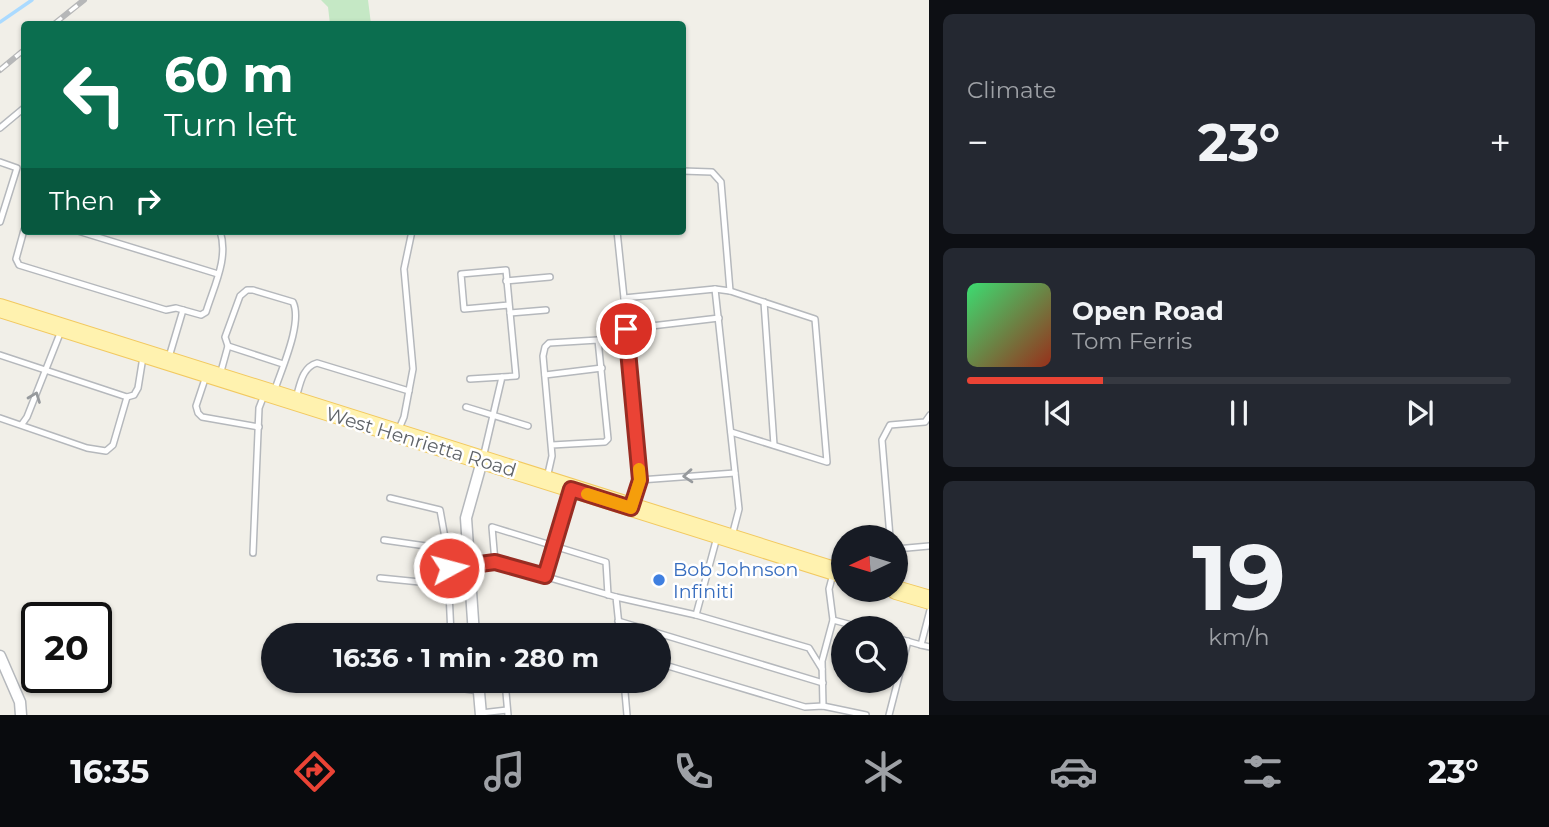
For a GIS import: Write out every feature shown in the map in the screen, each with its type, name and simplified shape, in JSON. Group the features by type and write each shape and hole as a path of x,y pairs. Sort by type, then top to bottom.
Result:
{"main road":[{"name":"West Henrietta Road","path":"0,308 831,570"},
{"path":"908,594 929,600"}],"street":[{"path":"473,623 466,518 482,461"},
{"path":"0,656 20,702 21,715"},
{"path":"480,693 481,714"}],"lane":[{"path":"0,128 21,110"},
{"path":"0,162 21,169"},
{"path":"0,222 17,168"},
{"path":"686,171 712,172 721,182 730,290"},
{"path":"23,235 16,259 19,265 166,310 176,308 201,315 206,312 224,255 221,235"},
{"path":"91,235 218,274"},
{"path":"397,434 404,417 413,369 404,269 411,235"},
{"path":"617,235 640,480 631,508"},
{"path":"470,379 516,376 506,270 461,274 464,309 509,305"},
{"path":"506,281 550,277"},
{"path":"696,615 724,537 739,509 715,289"},
{"path":"624,298 715,289 730,290 816,319 827,462 731,432"},
{"path":"253,553 260,408 283,364 296,322 296,309 293,302 247,290 240,296 225,337 228,346 196,406 202,416 258,427"},
{"path":"764,302 774,445"},
{"path":"167,361 183,310"},
{"path":"510,313 547,310"},
{"path":"626,329 719,318"},
{"path":"22,424 62,328"},
{"path":"547,481 552,445 543,356 545,347 549,344 598,340 608,439 605,442 552,445"},
{"path":"228,346 283,364"},
{"path":"0,355 127,397 134,395 138,388 144,354"},
{"path":"295,402 305,371 310,365 317,363 409,391"},
{"path":"545,375 602,369"},
{"path":"482,461 502,377"},
{"path":"0,418 88,448 106,451 113,445 127,397"},
{"path":"466,407 528,426"},
{"path":"889,525 882,440 890,425 925,422 929,415"},
{"path":"640,480 735,473"},
{"path":"545,576 571,489"},
{"path":"390,498 440,510 449,568 451,623"},
{"path":"495,562 492,527 606,562 608,595"},
{"path":"384,540 447,549"},
{"path":"908,548 929,546"},
{"path":"449,568 495,562 608,595 696,615 809,648 822,669"},
{"path":"380,578 450,585"},
{"path":"831,585 829,589 832,616"},
{"path":"616,597 618,621 823,683"},
{"path":"921,645 929,610"},
{"path":"823,706 822,661 831,627"},
{"path":"908,641 929,647"},
{"path":"671,667 805,707 823,706 866,715"},
{"path":"481,714 508,713 506,693"},
{"path":"625,693 627,715"},
{"path":"889,715 895,693"}],"green space":[{"path":"321,0 368,0 371,21 330,21 328,7"}],"waterway":[{"path":"0,22 32,0"}],"railway":[{"path":"58,21 84,0"},
{"path":"0,70 21,52"}],"slow traffic":[{"path":"587,494 631,508 640,480 639,469"}],"place":[{"name":"Bob Johnson Infiniti","path":"659,580"}],"route":[{"path":"449,568 495,562 545,576 564,505 571,489 631,508 640,480 626,329"}]}
